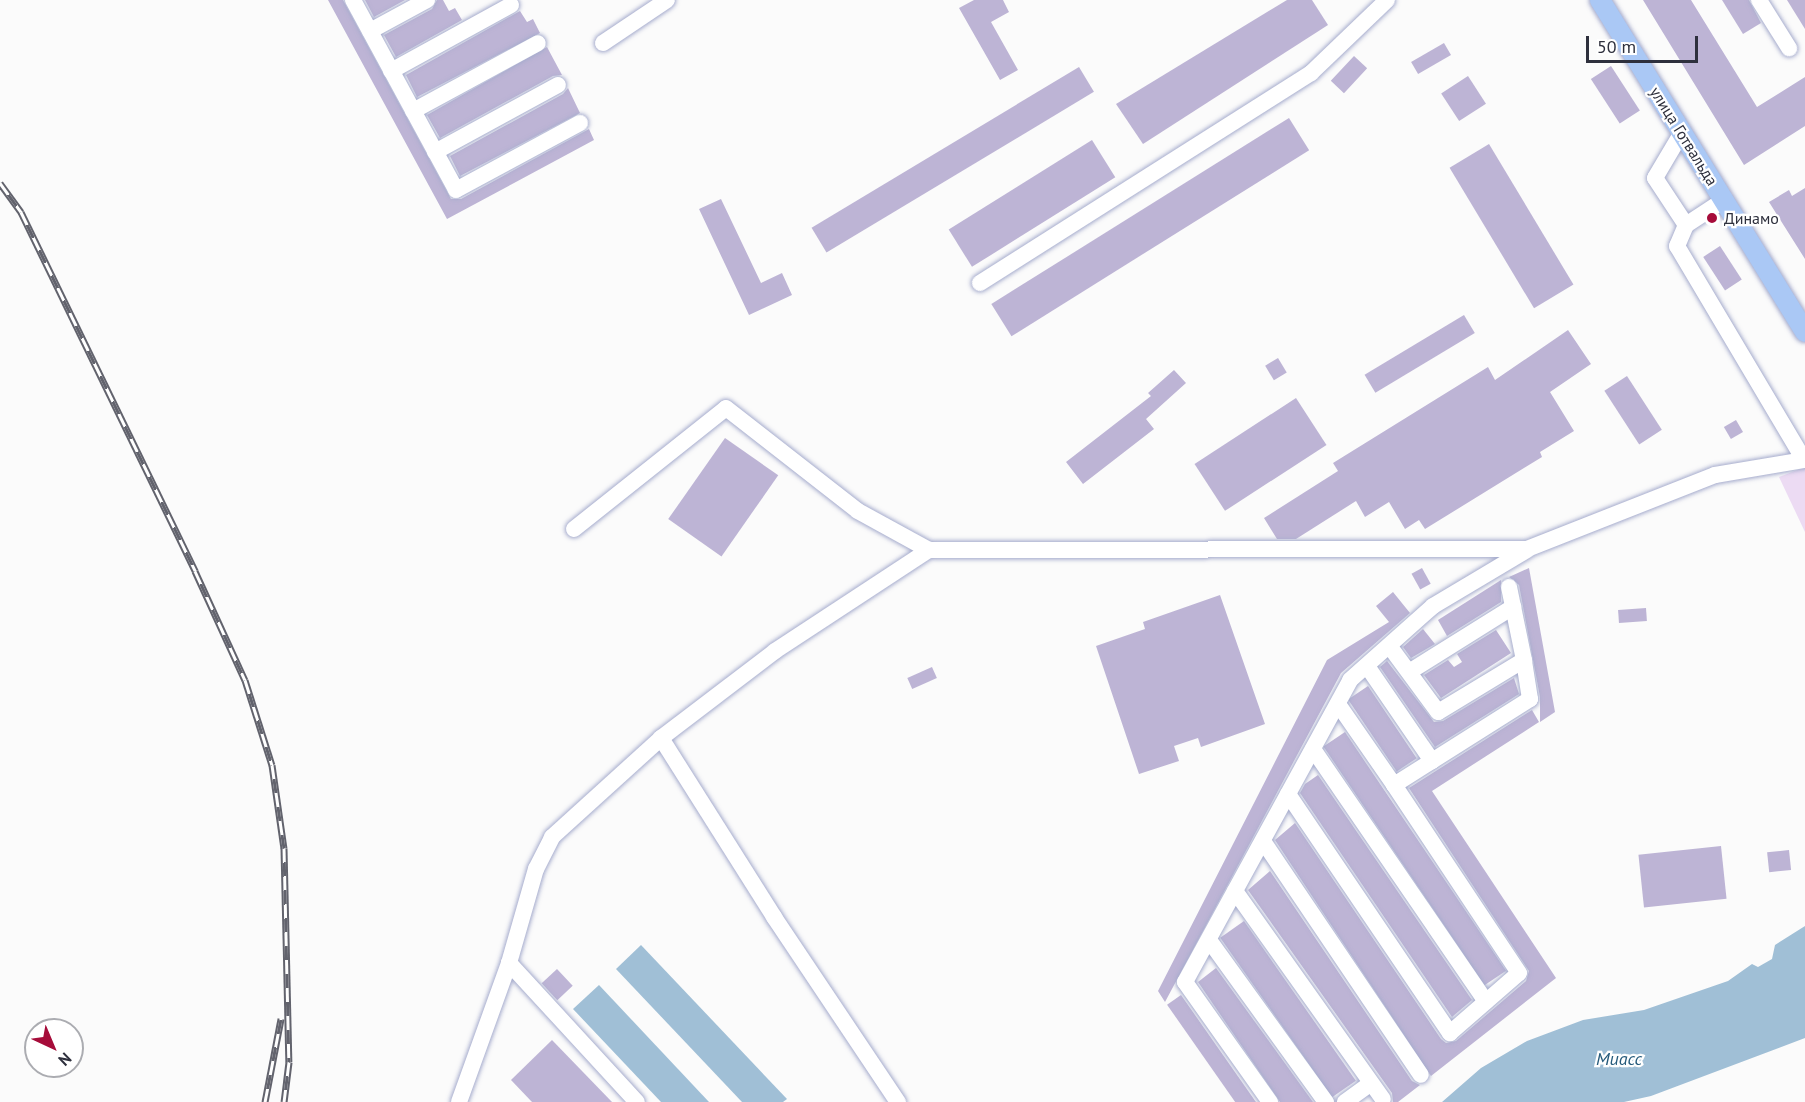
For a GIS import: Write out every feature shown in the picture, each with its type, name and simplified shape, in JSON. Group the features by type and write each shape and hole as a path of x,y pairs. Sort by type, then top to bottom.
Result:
{"main road":[{"name":"улица Готвальда","path":"1600,0 1805,332"}],"street":[{"path":"353,0 456,190 580,123"},
{"path":"370,31 427,0"},
{"path":"603,43 667,0"},
{"path":"1759,0 1789,48"},
{"path":"980,283 1311,73 1381,2"},
{"path":"391,70 511,5"},
{"path":"413,111 538,43"},
{"path":"435,152 558,85"},
{"path":"1682,134 1655,178 1686,225"},
{"path":"1270,1102 1185,982 1350,680 1390,647 1433,606 1527,549 1715,475 1804,460 1677,246 1686,225 1724,200"},
{"path":"574,529 726,408 858,512 929,550 1527,549"},
{"path":"459,1102 508,963 536,869 552,837 661,738 775,651 929,550"},
{"path":"1394,785 1530,699 1509,587"},
{"path":"1409,672 1513,607"},
{"path":"1390,647 1438,712 1524,660"},
{"path":"1367,666 1432,761"},
{"path":"1288,794 1450,1032 1519,974 1338,704"},
{"path":"661,738 774,917 898,1102"},
{"path":"1313,749 1486,1002"},
{"path":"1263,841 1421,1075"},
{"path":"1235,891 1383,1100"},
{"path":"1209,939 1326,1102"},
{"path":"508,963 637,1102"},
{"path":"1345,1102 1371,1083"}],"shaded area":[{"path":"1805,467 1805,532 1779,477"}],"water":[{"name":"Миасс","path":"1805,926 1805,1038 1651,1096 1624,1102 1442,1102 1481,1068 1527,1041 1583,1020 1644,1010 1728,981 1752,964 1758,967 1772,959 1775,945"},
{"path":"641,945 787,1099 783,1102 742,1102 616,969"},
{"path":"599,985 709,1102 661,1102 573,1009"}],"building":[{"path":"328,0 343,0 451,199 461,199 589,129 594,140 447,219"},
{"path":"365,0 405,0 374,17"},
{"path":"437,0 443,0 449,11 455,8 462,20 396,57 384,35 432,9"},
{"path":"974,0 1003,0 1009,12 991,22 1018,70 1000,80 959,8"},
{"path":"1287,0 1312,0 1328,25 1143,144 1116,104"},
{"path":"1643,0 1691,0 1757,107 1805,77 1805,126 1744,165"},
{"path":"1722,0 1749,0 1761,23 1743,34"},
{"path":"1787,0 1805,0 1805,29"},
{"path":"520,11 527,22 533,19 540,33 417,97 406,75"},
{"path":"1444,43 1451,55 1418,74 1411,62"},
{"path":"547,47 562,75 553,76 440,138 427,115"},
{"path":"1354,56 1367,68 1344,93 1331,81"},
{"path":"1611,66 1640,110 1620,124 1591,79"},
{"path":"1079,67 1094,92 826,253 812,228"},
{"path":"1468,76 1486,104 1459,121 1441,93"},
{"path":"568,88 580,113 460,176 450,156 563,94"},
{"path":"1289,118 1309,150 1011,336 991,304"},
{"path":"1092,140 1115,177 972,267 949,230"},
{"path":"1489,144 1573,285 1534,308 1450,168"},
{"path":"1805,188 1805,259 1769,202 1789,190 1792,196"},
{"path":"721,199 761,283 782,273 792,295 749,315 699,209"},
{"path":"1720,246 1742,280 1725,290 1703,257"},
{"path":"1464,315 1475,333 1375,393 1365,375"},
{"path":"1568,330 1591,364 1550,392 1574,431 1540,452 1542,457 1425,529 1419,520 1405,529 1389,502 1365,517 1356,501 1296,539 1277,539 1264,518 1338,471 1333,463 1488,367 1495,380"},
{"path":"1278,358 1287,373 1274,380 1265,366"},
{"path":"1174,370 1186,383 1146,419 1154,429 1083,484 1066,462 1151,396 1148,393"},
{"path":"1627,376 1662,430 1639,444 1604,391"},
{"path":"1296,398 1326,445 1225,511 1195,464"},
{"path":"1736,420 1743,432 1731,439 1724,427"},
{"path":"725,438 778,475 721,556 668,519"},
{"path":"1422,568 1431,584 1420,590 1412,574"},
{"path":"1529,568 1555,712 1540,722 1540,697 1519,585 1509,577"},
{"path":"1501,580 1501,602 1447,636 1438,620"},
{"path":"1393,592 1410,613 1341,673 1165,1002 1158,991 1327,660 1389,622 1376,606"},
{"path":"1220,595 1265,724 1201,747 1198,738 1174,746 1179,761 1139,774 1096,646 1145,629 1143,622"},
{"path":"1646,608 1647,621 1619,623 1618,610"},
{"path":"1423,629 1435,644 1411,658 1403,647"},
{"path":"1496,630 1511,653 1441,698 1424,675 1448,660 1454,667 1462,662 1457,654"},
{"path":"1387,661 1434,722 1443,721 1514,678 1519,694 1435,747 1380,667"},
{"path":"932,667 937,678 912,689 907,678"},
{"path":"1368,686 1417,758 1397,772 1348,699"},
{"path":"1532,710 1539,722 1432,791 1556,978 1431,1076 1275,840 1295,823 1441,1039 1446,1043 1456,1041 1526,981 1529,971 1409,788"},
{"path":"1345,732 1506,971 1484,985 1323,747"},
{"path":"1318,775 1472,1000 1452,1017 1300,793 1305,784"},
{"path":"1721,846 1727,899 1644,907 1638,855"},
{"path":"1789,850 1791,870 1769,872 1767,852"},
{"path":"1270,871 1412,1081 1420,1085 1398,1102 1393,1102 1392,1093 1248,890"},
{"path":"1244,921 1356,1081 1332,1097 1220,938"},
{"path":"1216,968 1313,1102 1280,1102 1198,982"},
{"path":"557,969 573,986 557,1000 542,983"},
{"path":"1181,995 1256,1102 1235,1102 1167,1005"},
{"path":"552,1040 612,1102 532,1102 511,1080"}],"railway":[{"path":"0,183 21,212 195,571 245,680 272,765 284,848 289,1062 284,1102"},
{"path":"265,1102 281,1019"}],"place":[{"name":"Динамо","path":"1712,218"}]}
